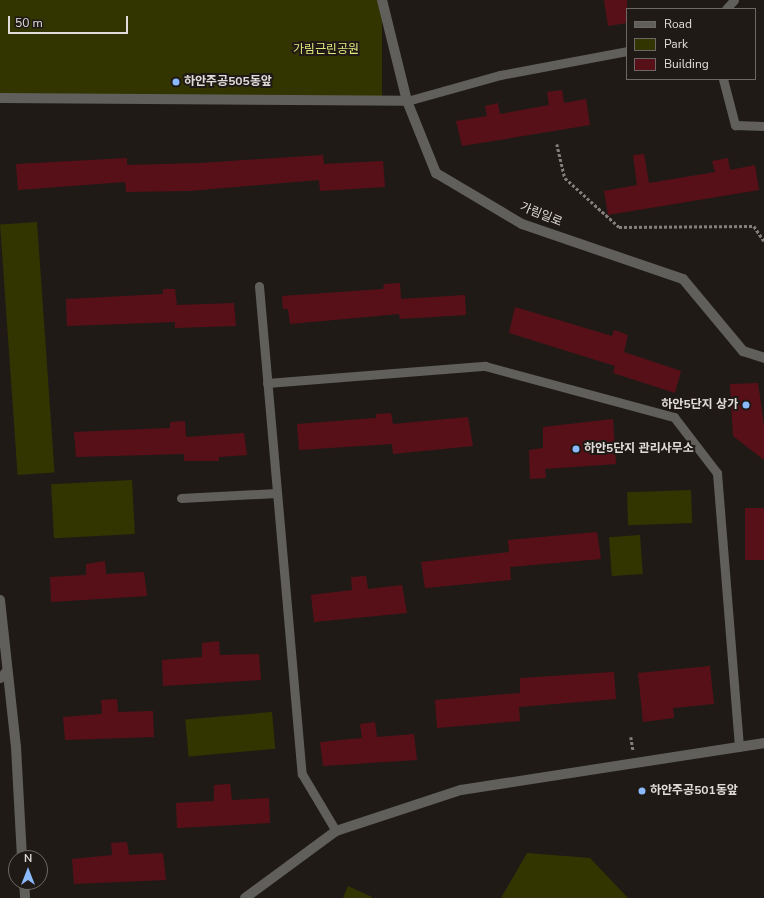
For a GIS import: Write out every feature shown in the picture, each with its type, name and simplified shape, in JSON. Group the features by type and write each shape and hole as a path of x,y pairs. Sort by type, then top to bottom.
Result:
{"street":[{"name":"가림일로","path":"382,0 407,101 436,173 522,224 683,279 743,351 764,358"},
{"path":"0,98 407,101"},
{"path":"0,600 21,850"},
{"path":"245,898 254,894 336,831 461,790 764,743"}],"lane":[{"path":"727,8 734,0"},
{"path":"407,101 500,76 626,51"},
{"path":"723,80 735,125 764,126"},
{"path":"259,286 302,774 336,831"},
{"path":"267,383 486,366 674,417 717,473 739,747"},
{"path":"181,498 277,493"},
{"path":"0,678 7,669"}],"path":[{"path":"557,144 565,178 619,226 754,226 764,241"}],"green space":[{"name":"가림근린공원","path":"0,0 382,0 382,98 0,98"},
{"path":"37,222 55,472 18,475 0,225"},
{"path":"132,480 135,534 54,538 51,484"},
{"path":"691,490 692,523 628,525 627,492"},
{"path":"640,535 643,574 612,576 609,537"},
{"path":"272,712 275,749 189,756 185,720"},
{"path":"527,853 590,858 628,898 501,898"},
{"path":"348,886 372,897 372,898 343,898"}],"building":[{"path":"604,0 627,0 626,23 608,26"},
{"path":"562,90 564,103 586,99 590,125 462,146 456,121 487,116 485,106 498,103 500,114 549,105 547,92"},
{"path":"644,154 649,183 715,172 712,161 728,158 730,170 755,165 759,190 608,215 604,191 637,185 633,155"},
{"path":"323,155 324,164 383,161 385,187 320,191 319,180 189,191 126,192 125,182 18,190 16,164 127,158 127,165 200,163"},
{"path":"400,283 401,299 465,295 466,315 400,319 399,314 290,324 288,309 283,309 282,296 383,289 384,284"},
{"path":"163,289 175,289 177,305 234,303 236,326 175,328 175,322 67,326 66,299 163,294"},
{"path":"515,307 612,336 614,330 628,335 624,352 681,371 675,393 613,373 615,366 509,333"},
{"name":"하안5단지 상가","path":"758,383 764,425 764,460 733,436 730,384"},
{"path":"391,413 393,424 468,417 473,446 393,454 392,444 299,450 297,424 376,418 376,414"},
{"name":"하안5단지 관리사무소","path":"613,419 616,464 545,469 546,478 530,479 529,450 543,448 543,427"},
{"path":"185,421 186,437 244,433 247,455 219,457 219,461 184,461 184,454 76,457 74,432 170,428 170,422"},
{"path":"745,508 764,508 764,560 745,560"},
{"path":"597,532 601,559 510,567 511,580 425,588 421,562 509,552 508,540"},
{"path":"105,561 106,574 144,572 147,596 51,602 50,577 86,575 86,564"},
{"path":"366,576 368,589 402,585 407,613 314,622 311,595 352,590 351,577"},
{"path":"219,641 220,655 259,654 261,680 163,686 162,660 202,657 202,643"},
{"path":"710,666 714,704 673,708 674,718 643,722 638,673"},
{"path":"614,672 616,699 519,707 520,721 437,728 435,700 520,693 520,678"},
{"path":"117,699 118,712 153,711 154,737 65,740 63,717 102,714 101,700"},
{"path":"375,722 377,737 414,734 417,760 323,766 320,742 362,738 360,724"},
{"path":"230,784 232,800 269,798 270,823 177,828 176,803 214,801 214,785"},
{"path":"127,842 129,855 163,853 166,880 74,884 72,859 112,855 111,843"}],"place":[{"name":"하안주공505동앞","path":"176,82"},
{"name":"하안5단지 상가","path":"746,405"},
{"name":"하안5단지 관리사무소","path":"576,449"},
{"name":"하안주공501동앞","path":"642,791"}]}
